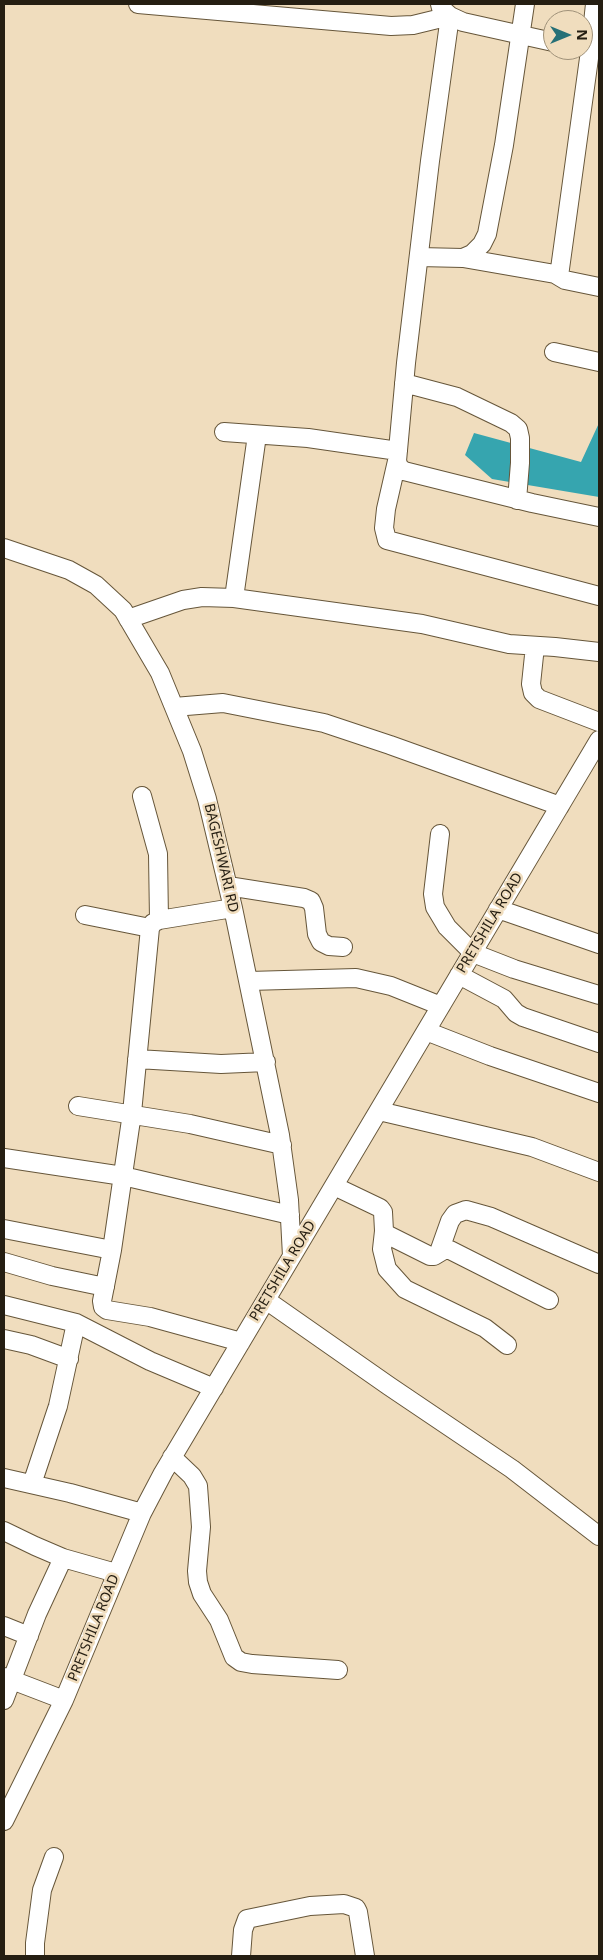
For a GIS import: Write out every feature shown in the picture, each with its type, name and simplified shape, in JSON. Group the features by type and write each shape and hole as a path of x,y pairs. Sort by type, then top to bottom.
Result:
{"street":[{"path":"138,4 391,26 413,25 445,10"},
{"path":"464,258 472,254 482,244 487,234 504,145 522,35 525,4"},
{"path":"593,28 595,4"},
{"path":"445,10 464,22 543,40"},
{"path":"445,10 404,384 398,456 386,509 384,528 387,540 599,596"},
{"path":"559,276 590,60"},
{"path":"419,257 464,258 555,274 565,280 599,287"},
{"path":"554,352 599,362"},
{"path":"404,384 457,397 510,423 518,429 520,463 516,500"},
{"path":"224,432 308,438 398,456"},
{"path":"234,598 257,435"},
{"path":"398,456 400,467 404,471 516,500 599,517"},
{"name":"BAGESHWARI RD","path":"4,548 69,570 96,585 123,610 160,673 192,751 207,798 228,886 266,1062 282,1145 290,1215 292,1256"},
{"path":"128,619 183,600 202,597 234,598 422,624 509,644 599,652"},
{"path":"535,646 531,684 533,693 539,699 599,722"},
{"path":"174,707 223,703 324,724 390,745 560,806"},
{"name":"PRETSHILA ROAD","path":"4,1821 64,1700 142,1513 172,1457 598,743"},
{"path":"142,796 158,854 154,924 132,1113 112,1250 102,1301 103,1307 107,1310 150,1317 241,1342"},
{"path":"440,834 433,882 435,907 447,927 472,953 514,969 599,995"},
{"path":"228,886 304,898 311,901 314,908 317,934 321,942 329,946 343,947"},
{"path":"85,915 154,924 233,908"},
{"path":"498,909 599,944"},
{"path":"459,975 504,999 516,1014 599,1043"},
{"path":"249,981 356,978 391,986 441,1006"},
{"path":"426,1031 490,1056 599,1093"},
{"path":"137,1059 221,1064 266,1062"},
{"path":"78,1106 132,1113 190,1124 282,1145"},
{"path":"379,1111 532,1147 599,1172"},
{"path":"4,1158 123,1176 290,1215"},
{"path":"334,1186 380,1208 383,1212 384,1231 382,1249 387,1269 405,1289 486,1328 507,1345"},
{"path":"439,1252 450,1221 455,1214 466,1210 491,1217 599,1264"},
{"path":"4,1228 112,1250"},
{"path":"384,1231 388,1235 430,1256 434,1256 444,1250 456,1252 548,1300"},
{"path":"4,1262 52,1276 105,1288"},
{"path":"266,1300 512,1469 599,1536"},
{"path":"4,1305 76,1323 150,1361 214,1388"},
{"path":"32,1484 58,1406 76,1323"},
{"path":"4,1339 31,1345 68,1359"},
{"path":"172,1457 192,1476 198,1486 201,1527 197,1571 198,1582 202,1594 219,1620 234,1657 241,1662 252,1664 338,1670"},
{"path":"4,1478 142,1513"},
{"path":"4,1531 63,1558 116,1573"},
{"path":"4,1700 8,1678 29,1636 63,1558"},
{"path":"4,1626 29,1636"},
{"path":"8,1678 64,1700"},
{"path":"35,1956 42,1890 54,1857"},
{"path":"241,1956 243,1930 247,1919 310,1906 344,1904 356,1908 358,1912 365,1956"}],"water":[{"path":"599,423 599,497 492,479 465,455 474,433 581,462"}]}
